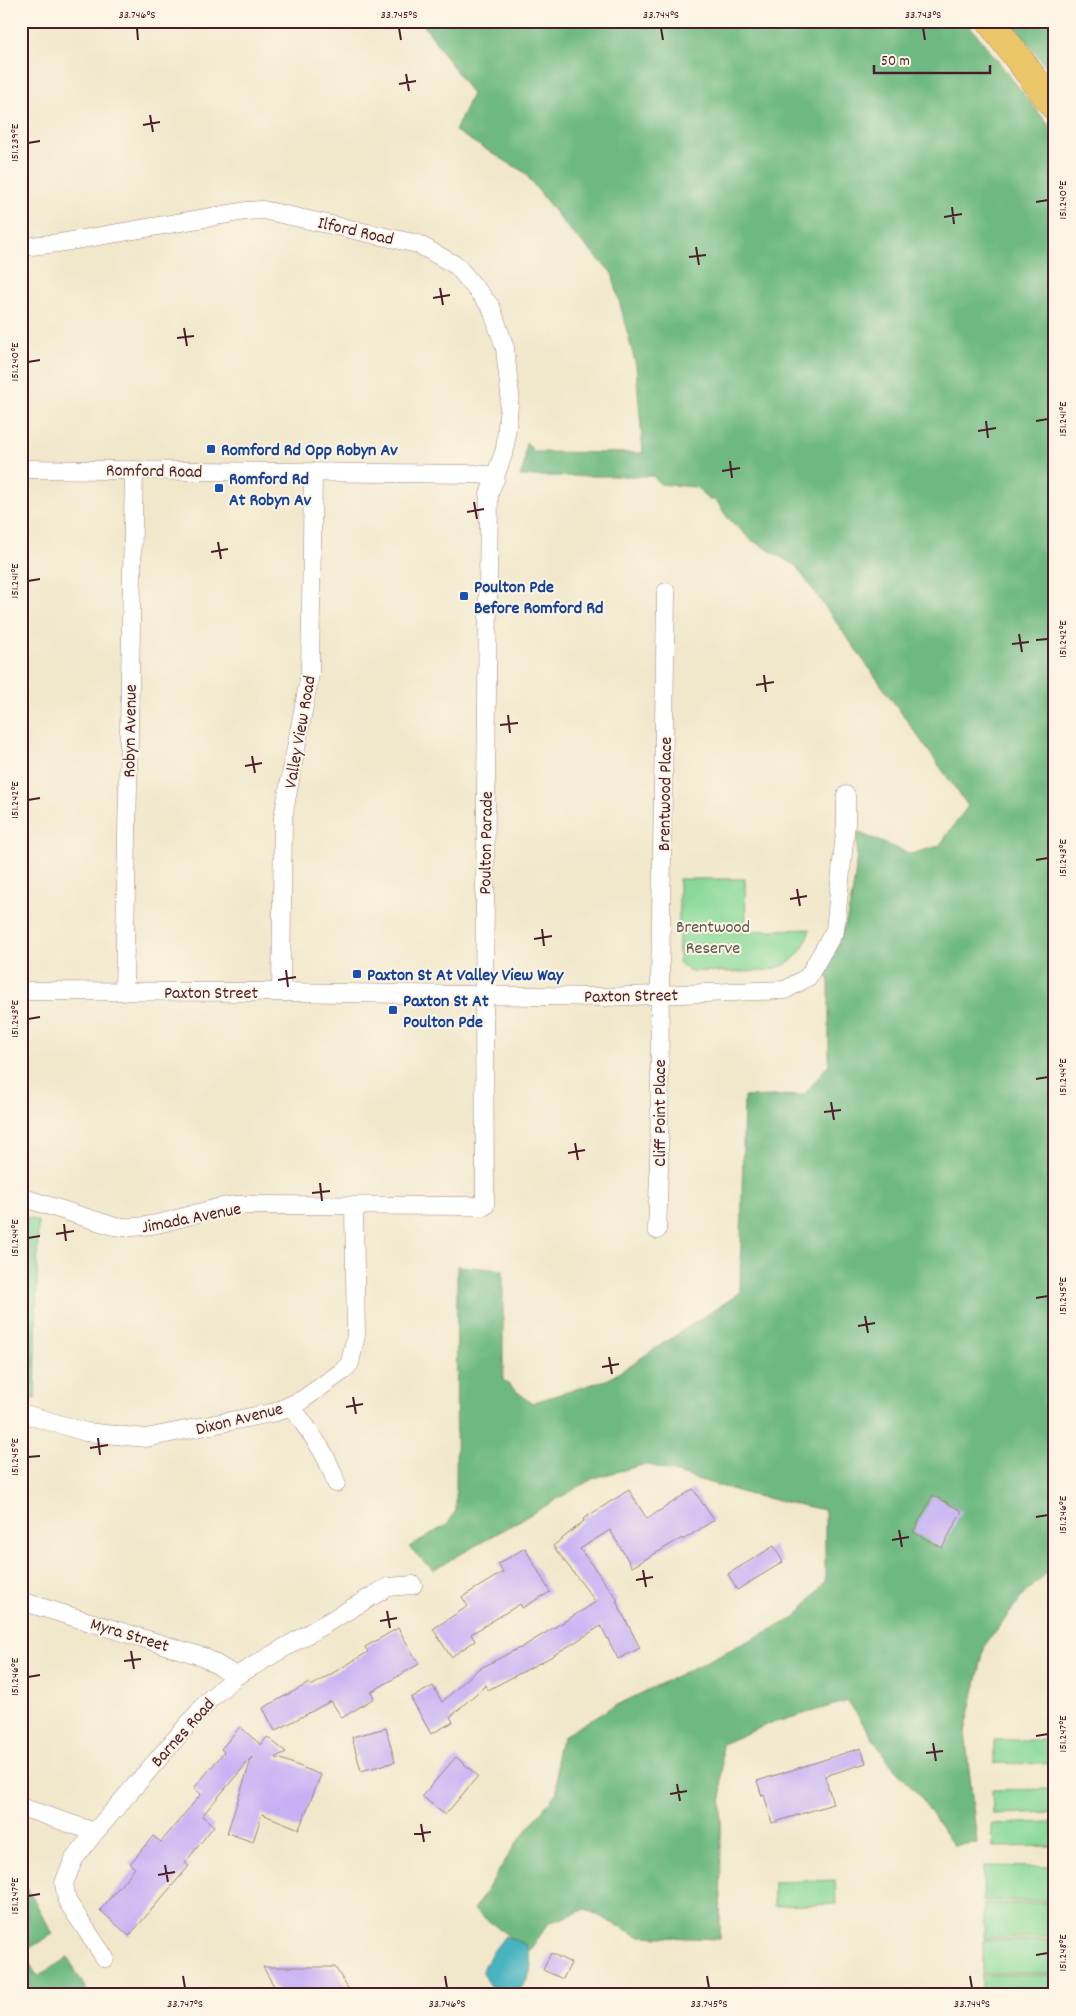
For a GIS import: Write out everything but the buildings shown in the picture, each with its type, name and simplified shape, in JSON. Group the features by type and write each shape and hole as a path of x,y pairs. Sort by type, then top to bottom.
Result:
{"main road":[{"path":"990,21 1055,107"}],"street":[{"name":"Ilford Road","path":"21,247 59,243 246,211 263,210 418,244 457,266 492,306 505,348 510,395 506,449 495,480"},
{"name":"Romford Road","path":"21,469 475,474 495,480"},
{"name":"Robyn Avenue","path":"124,992 134,470"},
{"name":"Valley View Road","path":"281,992 283,817 310,674 313,472"},
{"name":"Poulton Parade","path":"484,1206 489,494 495,480"},
{"name":"Brentwood Place","path":"660,996 665,775 666,592"},
{"name":"Paxton Street","path":"21,991 660,996 785,990 808,977 835,930 846,823 846,795"},
{"name":"Cliff Point Place","path":"657,1230 660,996"},
{"name":"Jimada Avenue","path":"21,1198 126,1228 142,1228 206,1210 236,1205 354,1207 484,1206"},
{"name":"Dixon Avenue","path":"21,1413 86,1432 146,1438 242,1420 276,1412 291,1406 343,1371 350,1363 356,1335 354,1207"},
{"path":"291,1406 325,1454 332,1468 336,1483"},
{"name":"Barnes Road","path":"105,1958 67,1901 64,1883 74,1859 95,1832 210,1699 236,1676 388,1587 413,1585"},
{"name":"Myra Street","path":"21,1601 204,1657 236,1676"},
{"path":"21,1806 95,1832"}],"green space":[{"path":"421,21 966,21 1055,133 1055,1566 1025,1593 985,1645 965,1732 977,1843 953,1845 919,1795 888,1761 848,1701 766,1725 722,1744 720,1939 638,1936 586,1909 549,1923 529,1951 474,1910 516,1844 557,1792 557,1750 565,1735 607,1710 795,1618 825,1582 825,1510 751,1495 646,1464 594,1478 433,1570 409,1547 448,1524 456,1510 457,1266 503,1270 503,1380 531,1403 609,1379 740,1293 744,1097 804,1095 829,1064 829,978 825,974 840,940 850,905 856,869 857,832 911,854 939,846 968,806 796,566 750,539 727,517 716,500 709,500 696,487 660,484 653,476 520,476 524,465 526,442 534,452 643,453 636,366 612,273 566,226 524,172 455,131 472,94"},
{"path":"1010,21 1055,21 1055,78"},
{"name":"Brentwood Reserve","path":"679,879 745,879 746,931 810,929 805,943 791,961 772,969 748,972 688,971 679,962"},
{"path":"21,1216 38,1221 35,1399 21,1395"},
{"path":"994,1740 1054,1740 1054,1764 994,1763"},
{"path":"1052,1789 1053,1812 993,1814 992,1790"},
{"path":"1052,1822 1053,1846 993,1847 992,1824"},
{"path":"984,1866 1055,1867 1055,1901 983,1901"},
{"path":"835,1880 836,1904 774,1906 774,1882"},
{"path":"21,1888 27,1888 53,1934 23,1952 37,1976 68,1958 88,1993 114,1992 115,1995 21,1995"},
{"path":"1055,1903 1055,1937 984,1938 984,1904"},
{"path":"983,1940 1055,1940 1055,1973 983,1973"},
{"path":"982,1975 1055,1975 1055,1995 982,1995"}],"water":[{"path":"505,1936 525,1944 530,1959 529,1976 516,1994 495,1990 482,1973 491,1954"}],"place":[{"name":"Romford Rd Opp Robyn Av","path":"211,449"},
{"name":"Romford Rd At Robyn Av","path":"219,488"},
{"name":"Poulton Pde Before Romford Rd","path":"464,596"},
{"name":"Paxton St At Valley View Way","path":"357,974"},
{"name":"Paxton St At Poulton Pde","path":"393,1010"}]}
